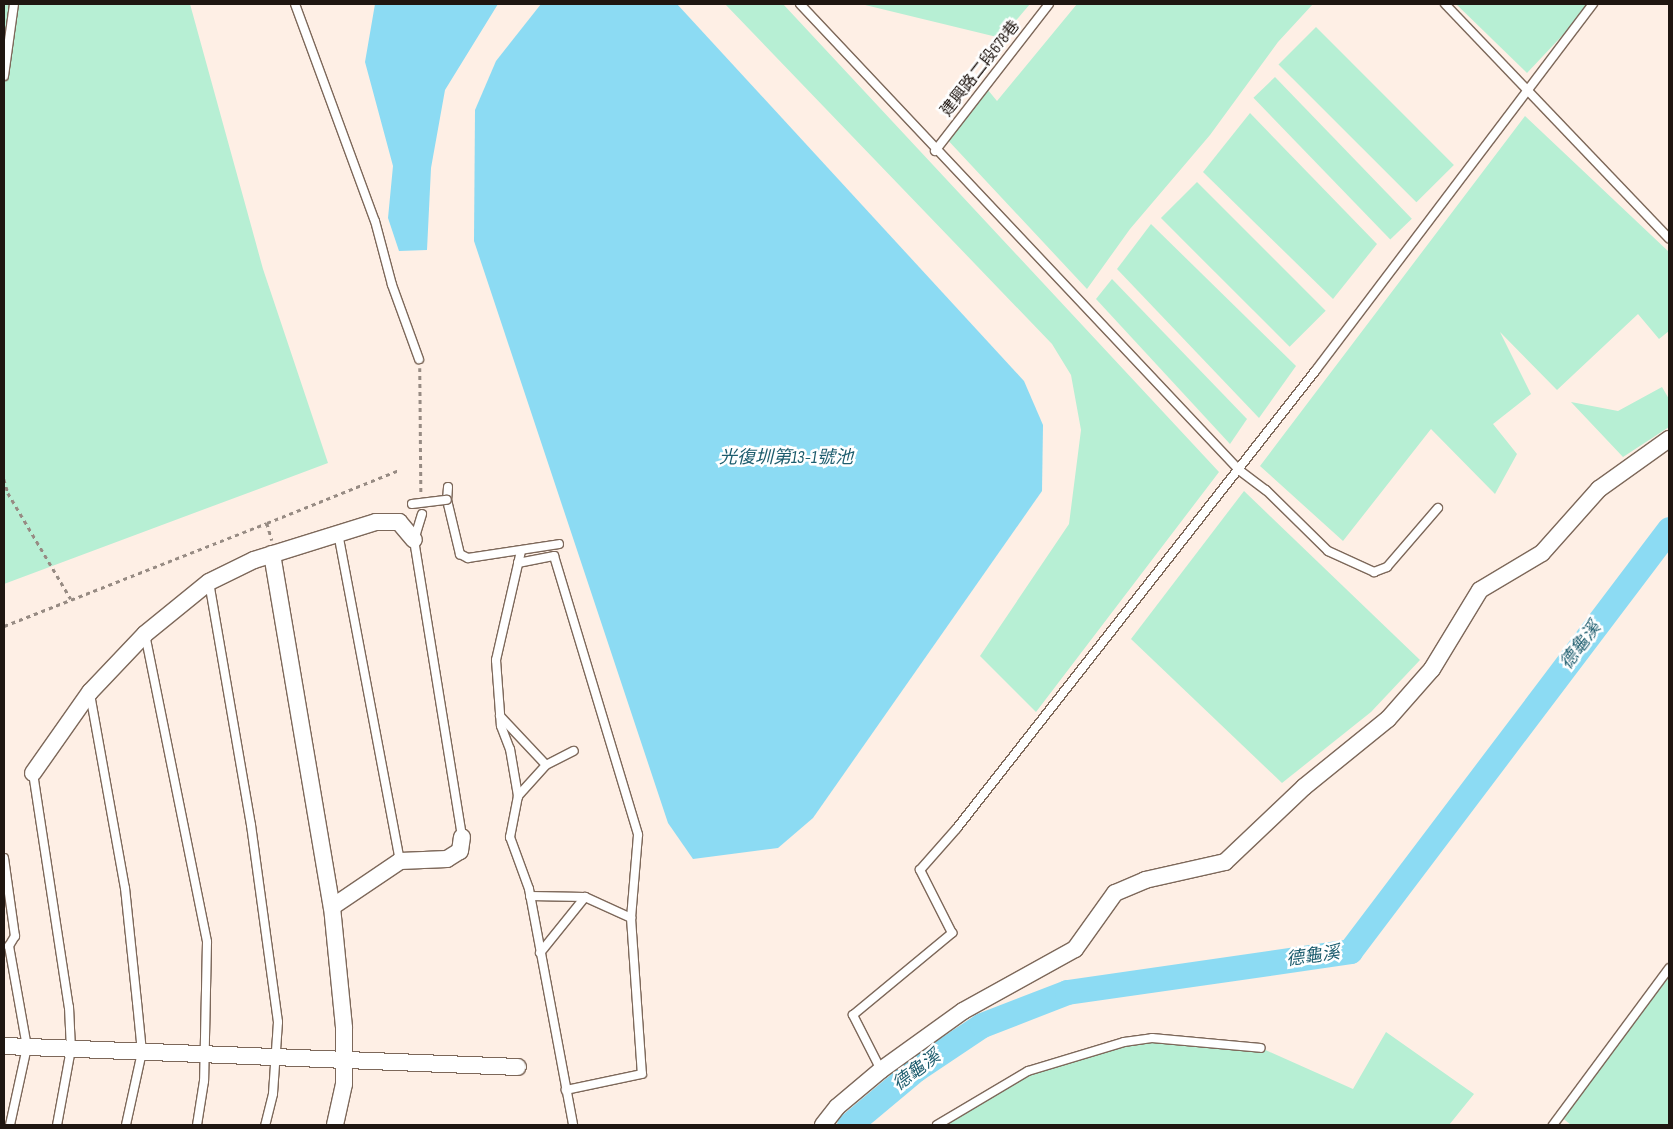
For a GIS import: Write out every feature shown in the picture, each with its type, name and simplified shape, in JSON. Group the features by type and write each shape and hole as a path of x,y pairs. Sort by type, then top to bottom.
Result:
{"street":[{"path":"823,1125 837,1107 881,1070 962,1011 1075,949 1115,893 1145,880 1225,862 1304,787 1388,719 1432,669 1480,590 1542,553 1599,489 1669,439"},
{"path":"33,773 90,692 145,634 209,582 272,554 376,522 399,522 414,540"},
{"path":"272,554 332,907 344,1028 342,1060 344,1084 336,1125"},
{"path":"332,907 400,862 446,859 460,852 462,836"},
{"path":"4,1046 518,1067"}],"lane":[{"path":"4,76 14,4"},
{"path":"295,4 375,221 392,285 419,359"},
{"path":"800,4 935,150 1239,470 1266,490 1328,551 1374,572 1388,567 1438,508"},
{"name":"建興路二段678巷","path":"935,150 1049,4"},
{"path":"1444,4 1528,89 1669,238"},
{"path":"881,1070 854,1014 952,933 920,870 957,828 1239,470 1593,4"},
{"path":"448,486 447,500 460,554 477,559 559,544"},
{"path":"412,504 447,500"},
{"path":"422,514 414,540 462,836"},
{"path":"338,534 400,862"},
{"path":"521,551 496,660 500,716 518,796 510,837 530,896 573,1125"},
{"path":"518,563 554,556 638,835 631,918 642,1074 566,1090"},
{"path":"209,582 264,908 278,1022 273,1094 265,1125"},
{"path":"145,634 207,942 204,1055 197,1125"},
{"path":"90,692 125,888 142,1052 126,1125"},
{"path":"500,716 546,765"},
{"path":"518,796 546,765 574,751"},
{"path":"33,773 55,899 71,1049 57,1125"},
{"path":"4,858 15,936 8,946 27,1047 10,1125"},
{"path":"530,896 585,897 631,918"},
{"path":"540,953 585,897"},
{"path":"1553,1125 1669,968"},
{"path":"937,1125 1028,1072 1124,1042 1152,1038 1262,1048"}],"path":[{"path":"419,359 422,514"},
{"path":"4,626 399,470"},
{"path":"4,479 8,493 71,600"},
{"path":"267,523 272,538 272,554"}],"green space":[{"path":"4,4 190,4 263,269 328,463 4,584"},
{"path":"725,4 783,4 1219,472 1036,712 980,656 1069,524 1081,430 1071,375 1052,344"},
{"path":"861,4 1030,4 1001,38"},
{"path":"1077,4 1313,4 1278,42 1210,135 1130,229 1087,289 944,136 983,84 997,101"},
{"path":"1456,4 1592,4 1527,73"},
{"path":"1316,27 1454,165 1416,202 1279,64"},
{"path":"1275,77 1412,219 1390,240 1253,98"},
{"path":"1250,113 1377,244 1333,299 1203,172"},
{"path":"1525,116 1669,252 1669,331 1659,339 1638,314 1557,390 1500,332 1531,394 1493,424 1517,454 1495,494 1431,429 1343,541 1260,466"},
{"path":"1197,182 1326,311 1290,347 1161,218"},
{"path":"1151,224 1296,366 1259,418 1117,269"},
{"path":"1112,279 1247,419 1230,444 1096,299"},
{"path":"1662,387 1669,399 1669,427 1623,457 1571,402 1618,411"},
{"path":"1244,491 1420,660 1371,712 1282,783 1131,639"},
{"path":"1669,968 1669,1125 1571,1125 1560,1116"},
{"path":"1386,1032 1474,1094 1449,1125 937,1125 1028,1071 1152,1038 1261,1048 1353,1089"}],"water":[{"path":"375,4 498,4 445,90 431,168 427,250 399,251 388,218 393,166 365,62"},
{"name":"光復圳第13-1號池","path":"541,4 677,4 1024,381 1043,425 1042,491 813,818 778,848 693,859 668,823 474,241 475,110 496,61"}],"waterway":[{"name":"德龜溪","path":"849,1125 916,1069 982,1025 1067,992 1350,951 1669,529"}]}
